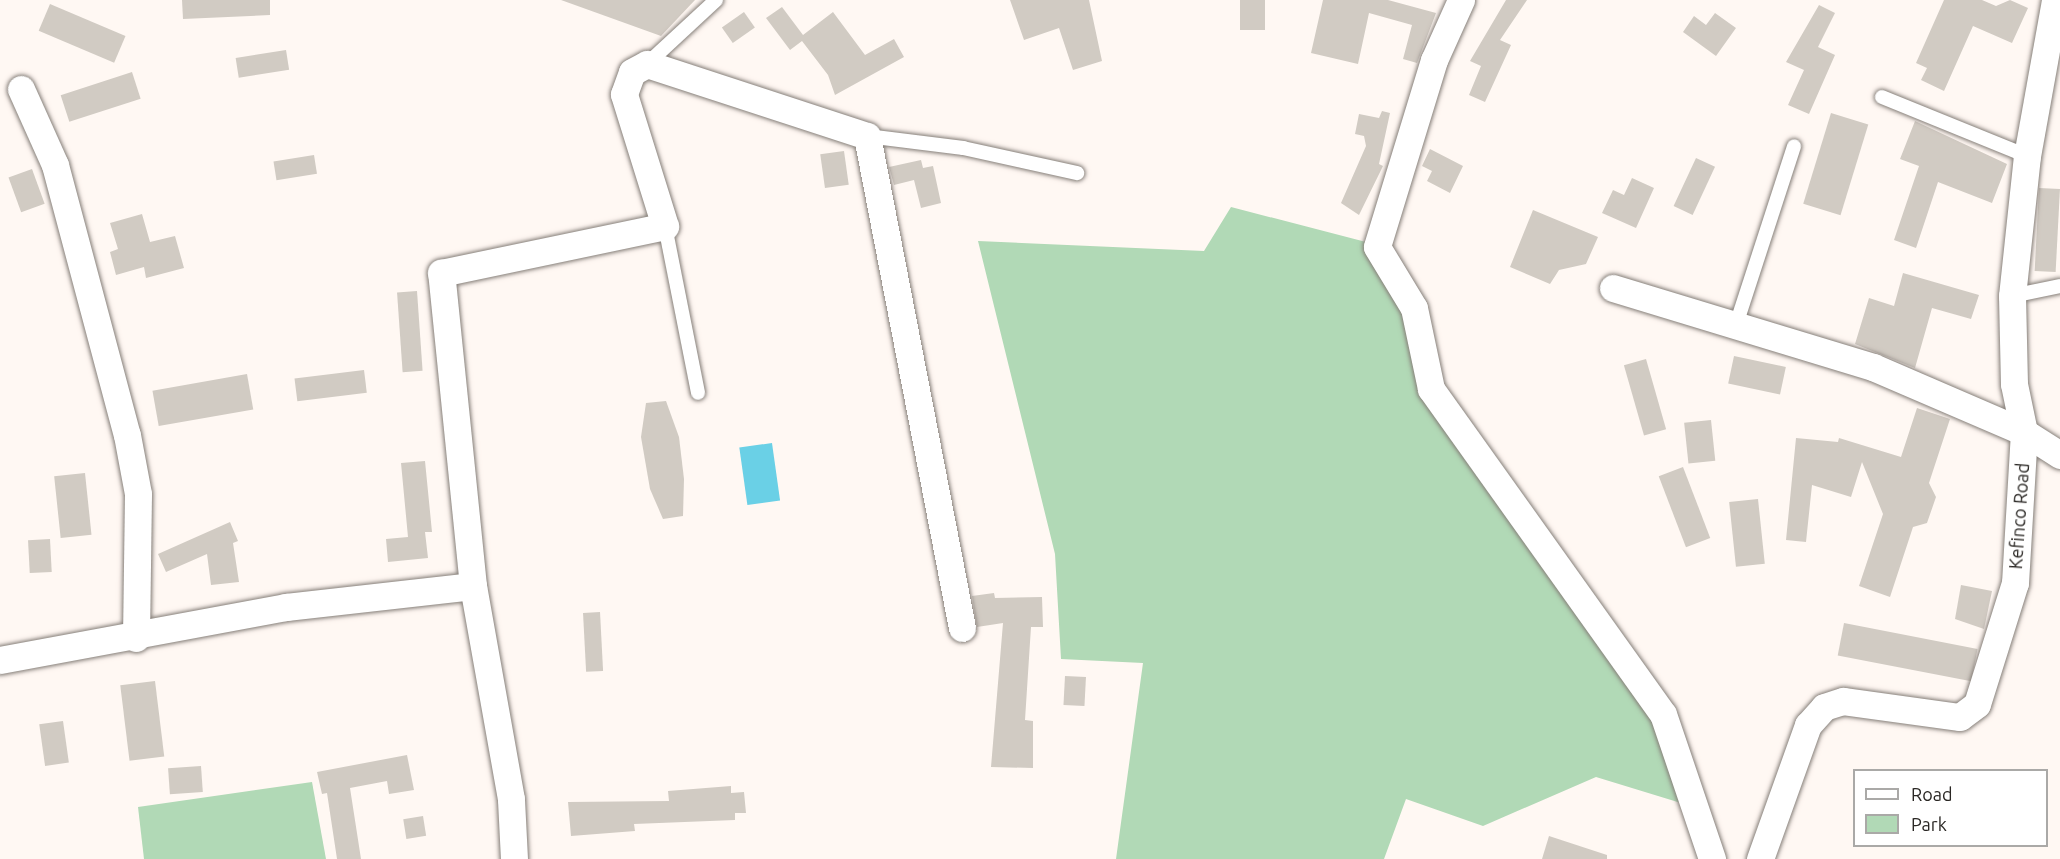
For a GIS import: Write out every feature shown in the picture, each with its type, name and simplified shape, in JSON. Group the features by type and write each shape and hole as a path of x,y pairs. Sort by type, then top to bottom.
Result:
{"street":[{"path":"1461,0 1434,60 1377,247 1414,308 1431,389 1663,714 1712,859"},
{"name":"Kefinco Road","path":"1760,859 1808,725 1824,707 1843,701 1960,717 1977,704 2014,583 2024,432 2014,384 2012,296 2027,156 2051,60 2055,0"},
{"path":"514,859 511,799 473,586 441,273 665,226 624,94 632,72 647,64 867,136 962,628"},
{"path":"21,89 55,165 127,435 138,494 136,638"},
{"path":"1613,288 1735,328 1873,368 2024,432 2060,455"},
{"path":"0,660 136,638 286,608 473,586"}],"lane":[{"path":"647,64 716,0"},
{"path":"1882,97 2027,156"},
{"path":"867,136 963,148 1077,173"},
{"path":"1735,328 1794,146"},
{"path":"665,226 698,393"},
{"path":"2012,296 2060,286"}],"green space":[{"path":"1231,207 1389,248 1439,388 1665,707 1707,811 1596,777 1483,826 1406,799 1384,859 1116,859 1143,663 1061,659 1055,554 978,241 1204,251"},
{"path":"312,782 326,859 144,859 138,807"}],"water":[{"path":"772,443 780,500 747,505 739,448"}],"building":[{"path":"182,0 270,0 270,15 183,19"},
{"path":"561,0 695,0 661,36"},
{"path":"1010,0 1089,0 1102,61 1073,70 1059,28 1024,40"},
{"path":"1240,0 1265,0 1265,30 1240,30"},
{"path":"1323,0 1388,0 1436,13 1417,63 1403,59 1412,25 1369,13 1358,64 1311,53"},
{"path":"1506,0 1527,0 1500,40 1511,45 1485,102 1469,95 1481,66 1470,61"},
{"path":"1944,0 1982,0 1996,6 2010,0 2028,8 2012,43 1973,26 1944,91 1921,80 1927,68 1916,63"},
{"path":"50,4 125,36 114,63 39,31"},
{"path":"1819,5 1835,13 1818,47 1835,55 1809,114 1788,105 1804,70 1786,62"},
{"path":"782,7 803,35 833,12 865,55 894,39 904,57 835,95 828,75 802,41 790,50 766,18"},
{"path":"744,12 755,28 733,43 722,27"},
{"path":"1715,13 1736,28 1716,56 1683,32 1694,16 1706,25"},
{"path":"286,50 289,70 239,78 236,58"},
{"path":"132,72 141,99 69,122 61,95"},
{"path":"1382,111 1390,113 1379,164 1383,166 1359,215 1341,203 1366,146 1364,136 1355,134 1359,114 1379,118"},
{"path":"1831,113 1868,124 1841,215 1803,204"},
{"path":"1915,121 2007,164 1992,203 1938,182 1916,248 1894,240 1919,166 1900,159"},
{"path":"1430,149 1463,166 1450,193 1427,181 1432,171 1422,166"},
{"path":"844,151 849,185 825,188 820,154"},
{"path":"314,155 317,174 276,180 274,161"},
{"path":"1696,158 1715,167 1693,215 1674,206"},
{"path":"921,160 923,168 933,166 941,203 921,208 914,180 894,185 889,167"},
{"path":"32,169 45,204 21,212 9,178"},
{"path":"1632,178 1654,188 1636,228 1602,213 1613,190 1624,195"},
{"path":"2039,188 2060,189 2056,272 2035,271"},
{"path":"1533,210 1598,237 1586,264 1559,270 1550,284 1510,267"},
{"path":"142,214 150,242 175,236 184,268 146,278 144,267 116,275 110,252 118,249 110,223"},
{"path":"1903,273 1979,295 1971,319 1932,308 1915,368 1855,344 1869,298 1894,306"},
{"path":"417,291 423,371 403,372 397,292"},
{"path":"1734,356 1786,367 1780,394 1728,383"},
{"path":"1646,359 1666,429 1644,436 1624,365"},
{"path":"364,370 367,393 297,401 295,379"},
{"path":"247,374 253,409 159,426 152,391"},
{"path":"666,401 679,437 684,479 683,516 663,519 650,489 641,437 646,403"},
{"path":"1917,408 1950,419 1929,483 1936,497 1927,523 1913,527 1890,597 1859,586 1883,514 1862,462 1851,497 1812,485 1806,542 1786,540 1796,438 1838,442 1839,438 1901,457"},
{"path":"1711,420 1715,461 1688,464 1684,423"},
{"path":"425,461 432,532 425,532 428,558 388,562 386,539 408,537 401,463"},
{"path":"1683,467 1710,538 1686,547 1659,476"},
{"path":"85,473 91,535 61,538 54,476"},
{"path":"1758,499 1765,564 1736,567 1729,502"},
{"path":"230,522 238,541 233,543 239,582 211,585 207,554 166,572 158,554"},
{"path":"50,539 52,572 30,573 28,540"},
{"path":"1961,585 1992,591 1984,629 1955,619"},
{"path":"994,593 995,598 1042,597 1043,627 1031,627 1025,720 1033,721 1033,768 991,767 1003,623 977,627 972,596"},
{"path":"600,612 603,671 586,672 583,613"},
{"path":"1844,623 1978,649 1971,681 1838,655"},
{"path":"1065,676 1086,677 1084,706 1063,705"},
{"path":"155,681 164,756 130,761 120,685"},
{"path":"63,721 69,763 45,766 39,724"},
{"path":"407,755 414,790 389,794 387,781 350,788 361,859 337,859 327,793 322,794 317,772"},
{"path":"201,766 203,792 170,794 168,768"},
{"path":"731,786 731,793 744,792 746,813 735,813 735,820 634,824 635,831 571,836 568,802 669,801 668,791"},
{"path":"423,816 426,836 406,839 403,819"},
{"path":"1549,836 1607,855 1607,859 1542,859"}]}
